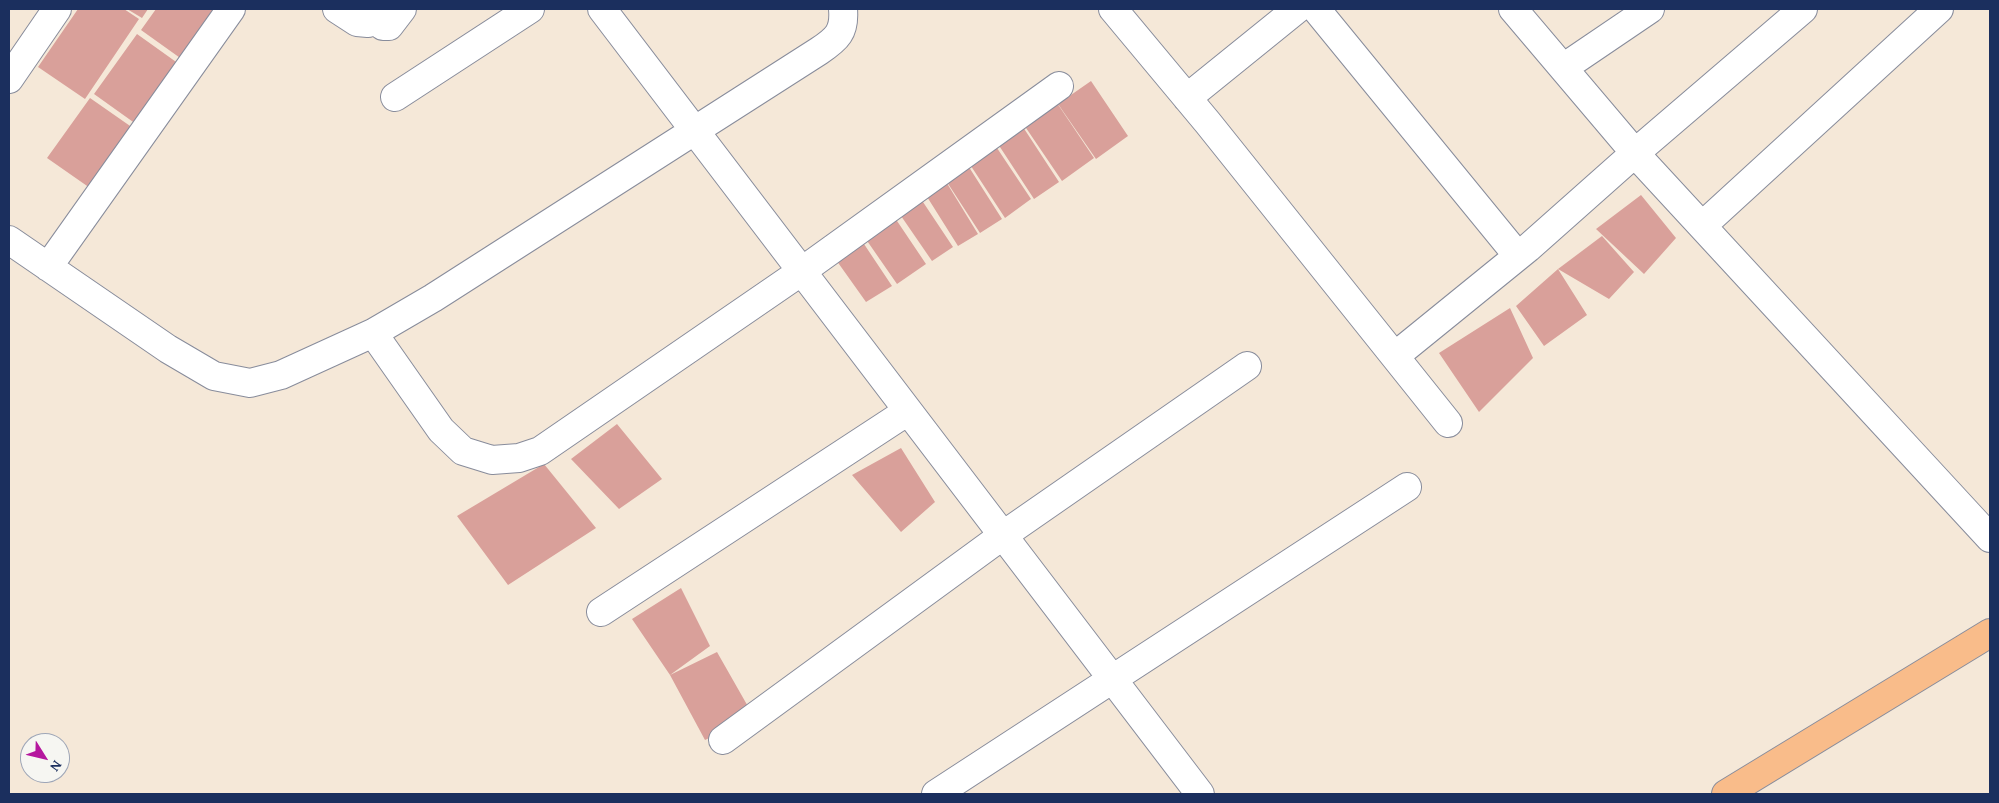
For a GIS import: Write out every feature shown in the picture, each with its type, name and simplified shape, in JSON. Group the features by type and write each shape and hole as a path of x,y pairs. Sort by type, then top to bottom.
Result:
{"main road":[{"path":"1726,794 1990,633"},
{"path":"1760,794 1990,651"}],"street":[{"path":"9,79 58,9"},
{"path":"48,268 231,9"},
{"path":"337,9 357,22 368,23 375,13 383,26 389,26 402,9"},
{"path":"395,97 530,9"},
{"path":"602,9 1200,794"},
{"path":"9,240 168,349 214,376 250,383 281,375 373,333 433,298 836,39 843,26 843,9"},
{"path":"1113,9 1187,98 1448,423"},
{"path":"1187,98 1297,9"},
{"path":"1316,9 1518,256"},
{"path":"1513,9 1635,153 1990,538"},
{"path":"1563,68 1650,9"},
{"path":"1395,356 1518,256 1803,9"},
{"path":"1702,226 1939,9"},
{"path":"373,333 441,430 463,451 492,460 519,458 540,451 802,271 1059,86"},
{"path":"723,740 1002,536 1247,366"},
{"path":"601,612 908,411"},
{"path":"936,794 1407,487"}],"building":[{"path":"78,9 124,9 139,19 85,99 38,67"},
{"path":"127,9 148,9 142,18"},
{"path":"156,9 220,9 183,60 141,30"},
{"path":"137,34 179,64 136,124 94,94"},
{"path":"1091,81 1128,136 1096,159 1058,104"},
{"path":"90,98 133,128 90,188 47,158"},
{"path":"1057,103 1094,158 1062,181 1024,125"},
{"path":"1023,127 1059,182 1034,199 998,144"},
{"path":"995,145 1031,199 1005,218 969,163"},
{"path":"967,164 1002,219 980,233 945,179"},
{"path":"945,180 978,234 958,246 924,192"},
{"path":"1641,195 1676,238 1644,274 1596,229"},
{"path":"921,199 953,247 932,261 899,213"},
{"path":"893,215 926,264 897,284 863,235"},
{"path":"1602,236 1634,272 1609,299 1558,269"},
{"path":"860,238 892,286 866,302 834,257"},
{"path":"1558,269 1587,315 1544,346 1516,306"},
{"path":"1510,308 1533,358 1479,412 1439,353"},
{"path":"617,424 662,479 619,509 571,459"},
{"path":"901,448 935,502 901,532 852,475"},
{"path":"544,464 596,528 508,585 457,516"},
{"path":"681,588 710,646 670,675 632,619"},
{"path":"717,652 754,717 705,740 670,675"}]}
